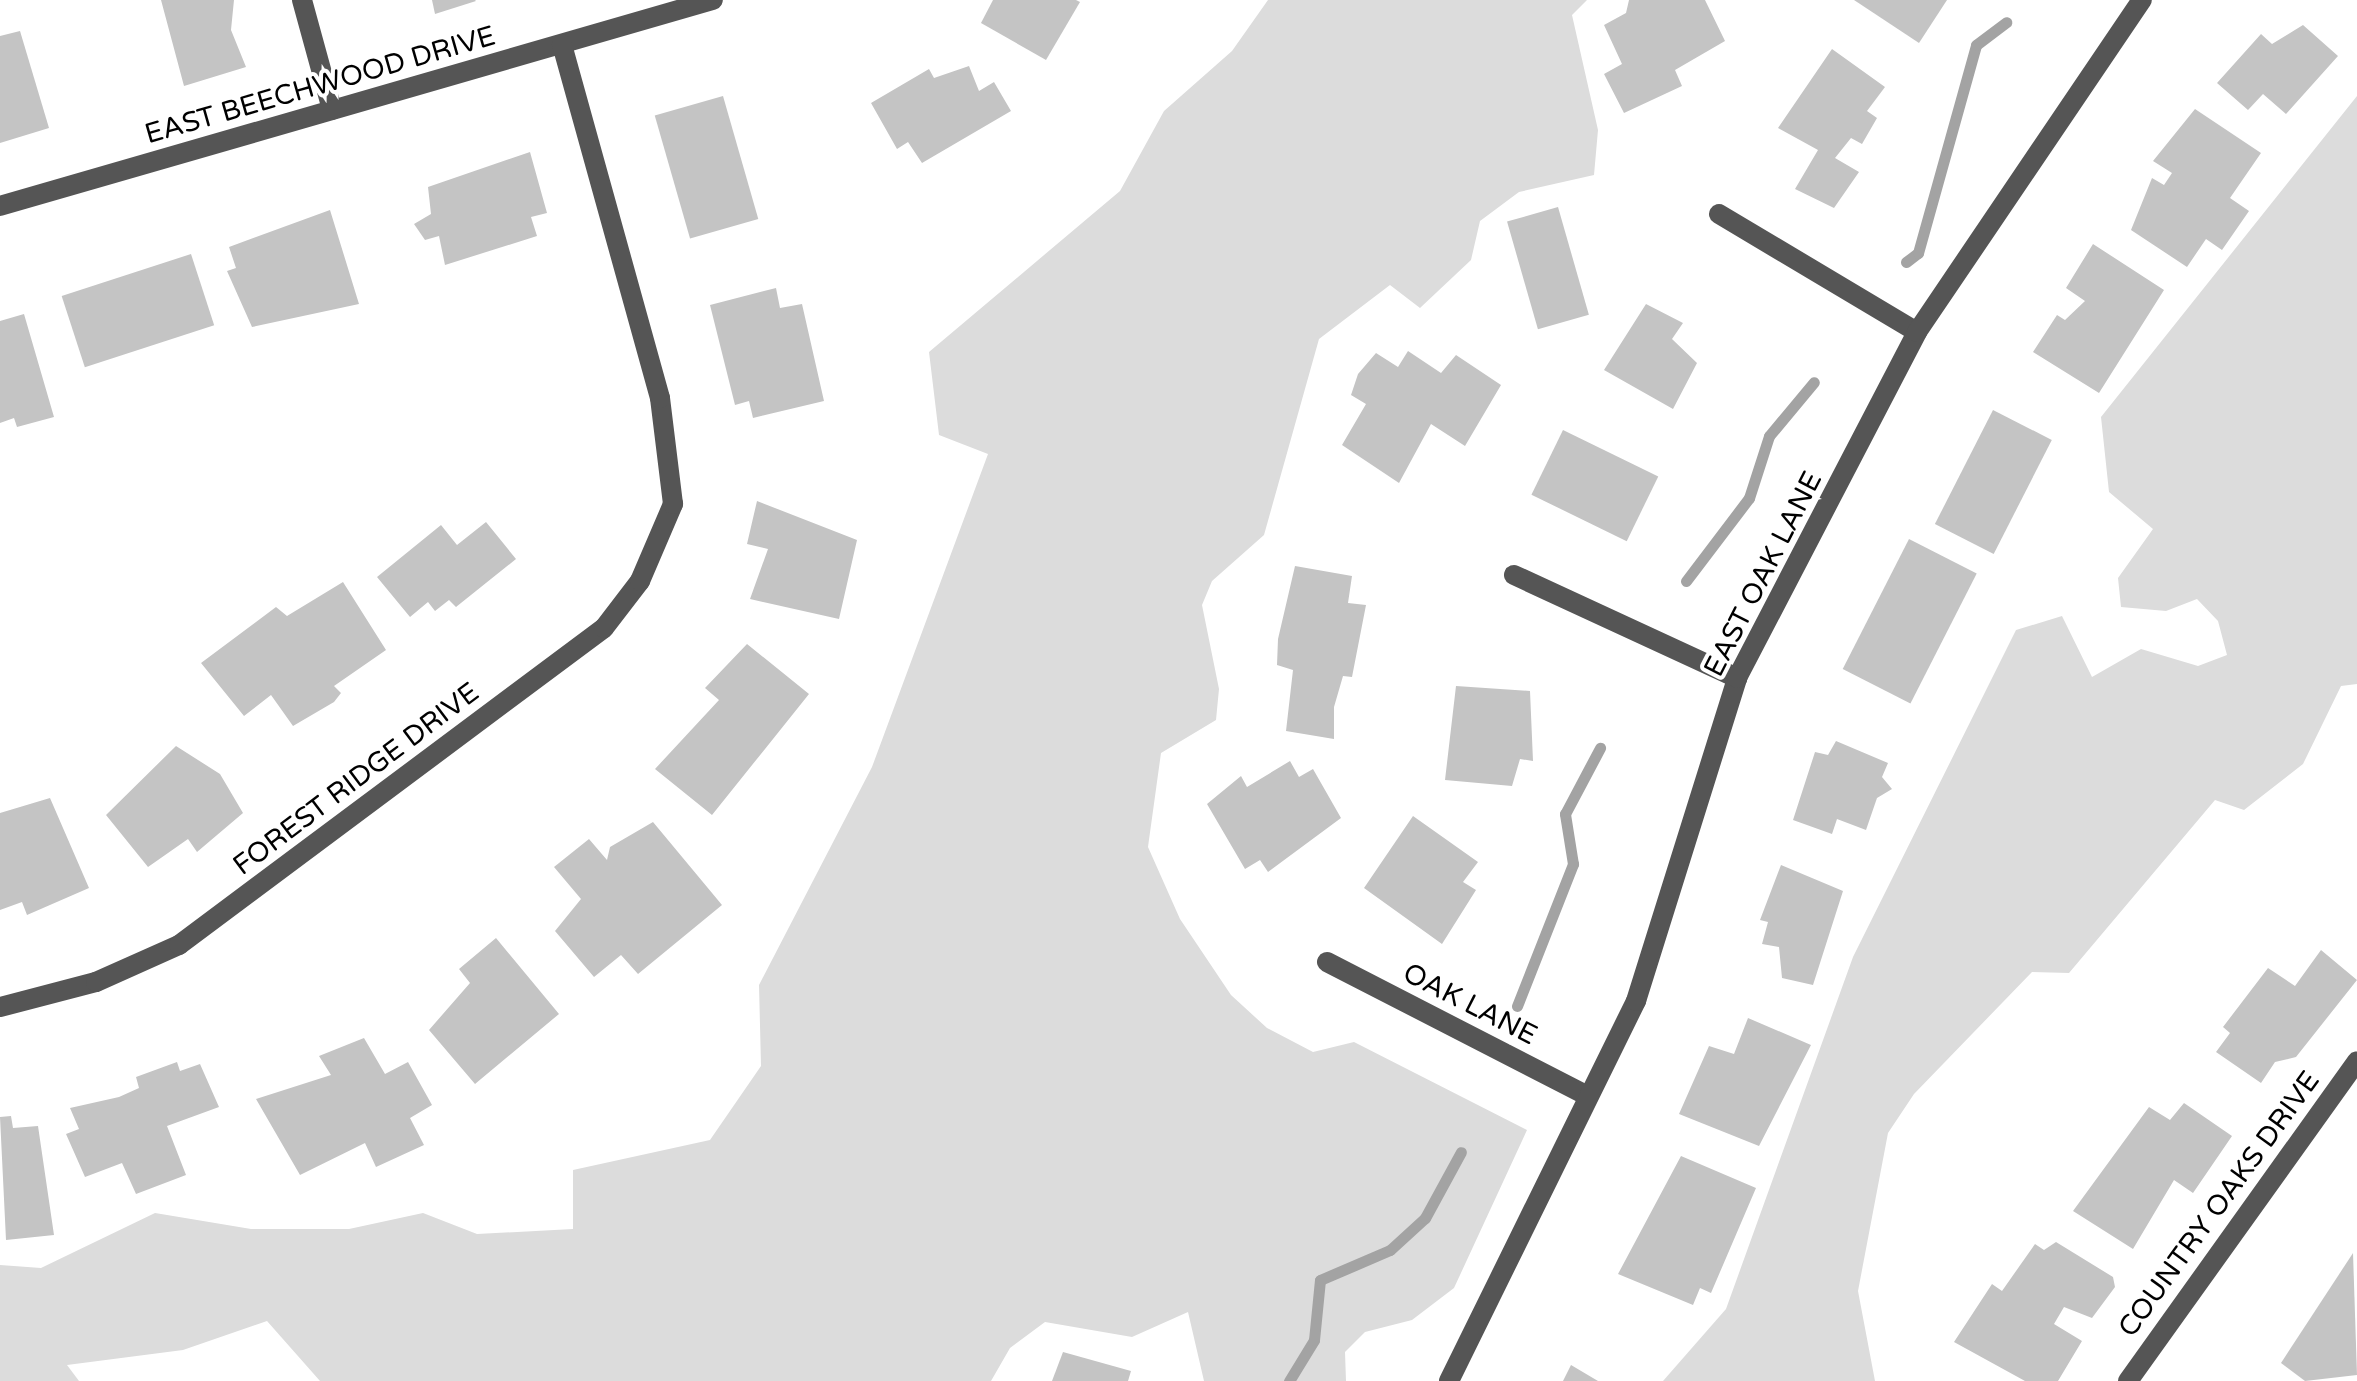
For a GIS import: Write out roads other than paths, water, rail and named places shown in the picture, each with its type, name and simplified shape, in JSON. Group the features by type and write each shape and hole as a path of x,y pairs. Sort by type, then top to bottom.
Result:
{"street":[{"path":"302,0 332,110"},
{"name":"EAST BEECHWOOD DRIVE","path":"0,206 713,0"},
{"name":"EAST OAK LANE","path":"1449,1381 1636,1001 1737,678 1917,332 2142,0"},
{"name":"FOREST RIDGE DRIVE","path":"0,1007 96,982 195,933 604,628 640,581 673,504 660,398 562,44"},
{"path":"1719,214 1917,332"},
{"path":"1514,575 1737,678"},
{"name":"OAK LANE","path":"1327,962 1588,1096"},
{"name":"COUNTRY OAKS DRIVE","path":"2128,1381 2357,1060"}],"waterway":[{"path":"1906,262 1918,253 1976,45 2006,22"},
{"path":"1686,581 1749,498 1769,436 1814,382"},
{"path":"1517,1006 1573,864 1565,814 1600,748"},
{"path":"1289,1381 1314,1340 1320,1280 1390,1250 1425,1218 1461,1152"}]}
